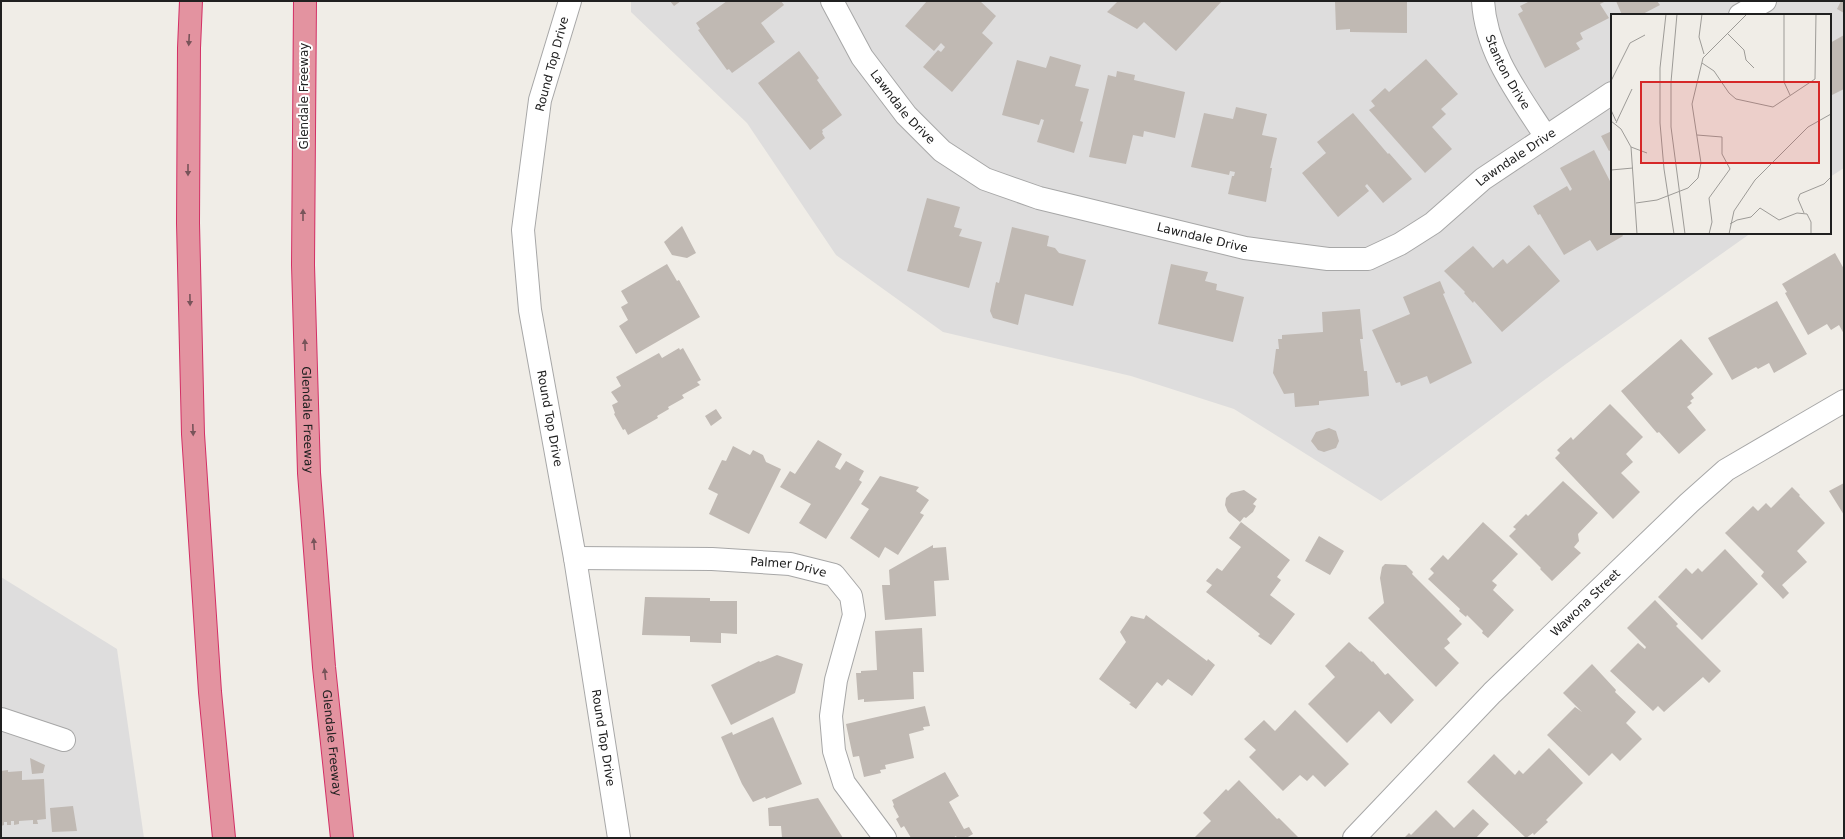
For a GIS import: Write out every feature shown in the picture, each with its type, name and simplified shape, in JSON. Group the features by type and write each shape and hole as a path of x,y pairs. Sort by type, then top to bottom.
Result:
{"highway":[{"path":"191,1 189,48 188,223 193,434 210,692 224,838"},
{"name":"Glendale Freeway","path":"305,1 303,265 309,473 324,667 342,838"}],"street":[{"name":"Round Top Drive","path":"570,1 540,100 523,230 530,310 575,558 619,838"},
{"name":"Lawndale Drive","path":"832,1 862,58 906,115 942,151 985,179 1039,198 1245,248 1328,259 1368,259 1400,244 1433,223 1483,179 1611,94"},
{"name":"Stanton Drive","path":"1483,1 1491,43 1505,72 1546,137"},
{"path":"1742,14 1765,1"},
{"name":"Wawona Street","path":"1354,838 1492,693 1689,502 1726,470 1844,401"},
{"name":"Palmer Drive","path":"575,558 712,559 790,564 834,575 851,596 854,615 836,680 831,716 834,751 844,783 885,838"},
{"path":"1,719 64,740"}],"shaded area":[{"path":"631,1 1844,1 1844,168 1831,176 1831,14 1611,14 1611,234 1750,234 1566,364 1381,501 1234,409 1131,376 943,332 836,255 747,123 631,12"},
{"path":"1,577 117,649 144,838 1,838"}],"building":[{"path":"670,1 681,1 674,6"},
{"path":"727,1 781,1 784,5 761,23 775,42 732,73 729,69 727,70 698,30 700,29 696,23"},
{"path":"927,1 980,1 996,16 982,33 993,43 952,92 923,67 938,50 941,52 945,47 941,43 934,51 905,26"},
{"path":"1118,1 1222,1 1176,51 1144,22 1137,29 1107,12"},
{"path":"1335,1 1407,1 1407,33 1350,32 1350,29 1336,30"},
{"path":"1530,1 1606,1 1600,4 1609,18 1580,33 1583,39 1576,43 1580,49 1545,68 1518,14 1523,11 1520,6"},
{"path":"1616,1 1657,1 1660,5 1643,14 1622,14"},
{"path":"1841,1 1844,1 1844,13 1837,9"},
{"path":"1844,35 1844,89 1831,96 1831,42"},
{"path":"799,51 819,78 817,80 842,115 822,130 825,138 810,150 758,83"},
{"path":"1050,56 1081,65 1075,86 1089,89 1080,121 1083,122 1074,153 1037,142 1044,120 1041,119 1039,125 1002,115 1017,60 1046,68"},
{"path":"1426,59 1458,94 1441,109 1446,114 1432,127 1452,149 1425,173 1369,110 1375,106 1371,101 1385,88 1389,92"},
{"path":"1117,71 1135,75 1134,80 1185,92 1175,138 1144,131 1143,137 1133,135 1126,164 1089,157 1108,75 1116,77"},
{"path":"1236,107 1267,114 1262,135 1277,138 1270,168 1272,168 1266,202 1228,194 1232,176 1234,176 1235,172 1230,171 1229,175 1191,167 1204,113 1233,119"},
{"path":"1353,113 1388,154 1389,153 1412,179 1383,203 1367,184 1365,186 1369,191 1338,217 1302,173 1326,153 1317,142"},
{"path":"1611,131 1611,150 1609,151 1601,136"},
{"path":"1594,150 1611,183 1611,234 1622,234 1623,236 1597,251 1590,240 1564,255 1540,214 1538,215 1533,206 1567,186 1570,191 1572,189 1560,168"},
{"path":"927,198 960,207 954,227 962,229 959,236 982,242 969,288 907,271"},
{"path":"682,226 696,253 687,258 672,255 664,242"},
{"path":"1012,227 1049,236 1047,246 1055,248 1059,253 1086,260 1073,306 1025,294 1018,325 993,318 990,311 996,282 999,283"},
{"path":"1529,245 1560,281 1502,332 1444,271 1473,246 1493,268 1503,259 1507,264"},
{"path":"1835,253 1844,269 1844,334 1839,325 1831,330 1827,324 1808,335 1785,293 1787,292 1782,284"},
{"path":"667,264 677,281 679,280 700,317 636,354 619,326 628,320 621,307 628,303 621,291"},
{"path":"1171,264 1208,272 1205,281 1217,284 1216,290 1244,297 1233,342 1158,324"},
{"path":"1440,281 1445,293 1443,294 1472,363 1430,384 1427,376 1401,386 1400,382 1396,383 1372,330 1410,314 1403,297"},
{"path":"1777,301 1807,354 1774,373 1769,363 1758,369 1756,367 1732,380 1708,338"},
{"path":"1360,309 1363,339 1360,339 1364,371 1367,371 1369,396 1319,401 1319,405 1295,407 1294,393 1284,394 1273,373 1276,349 1279,349 1278,339 1282,339 1282,335 1323,332 1322,312"},
{"path":"1681,339 1713,374 1691,394 1694,398 1690,401 1692,403 1687,407 1706,430 1679,454 1659,432 1657,433 1621,391"},
{"path":"679,348 680,350 683,348 701,380 697,382 700,385 682,395 684,398 668,407 669,409 657,416 658,418 628,435 625,429 623,430 614,414 612,405 618,402 611,392 621,386 616,377 659,353 662,358"},
{"path":"1610,404 1643,437 1626,454 1633,462 1621,473 1640,492 1613,519 1555,458 1560,453 1557,450 1571,437 1573,440"},
{"path":"716,409 722,418 711,426 705,416"},
{"path":"1329,428 1336,431 1339,441 1336,448 1324,452 1318,450 1311,441 1316,432"},
{"path":"818,440 842,454 835,467 840,470 846,461 864,471 859,480 862,482 826,539 799,523 811,504 780,487 790,471 795,474"},
{"path":"733,446 750,455 753,450 763,455 766,462 781,469 749,534 709,514 718,494 708,489 722,460 726,461"},
{"path":"880,476 919,487 916,491 929,500 920,513 924,515 898,555 885,547 879,558 850,538 869,509 861,504"},
{"path":"1563,481 1598,513 1578,534 1579,541 1574,547 1581,553 1552,581 1509,536 1516,529 1513,527 1526,514 1528,516"},
{"path":"1844,483 1844,515 1829,491"},
{"path":"1792,487 1825,523 1797,551 1807,562 1782,585 1789,593 1783,599 1761,576 1764,572 1725,533 1753,506 1758,511 1766,503 1771,508"},
{"path":"1244,490 1257,499 1253,504 1256,506 1253,512 1246,518 1244,517 1240,522 1228,512 1225,505 1226,498 1231,493"},
{"path":"1241,522 1290,560 1277,577 1281,580 1270,595 1295,614 1271,645 1258,636 1260,634 1206,592 1212,585 1206,581 1217,568 1222,571 1241,547 1229,538"},
{"path":"1483,522 1518,554 1492,581 1497,585 1493,590 1514,610 1488,638 1467,615 1466,617 1459,611 1460,609 1428,579 1434,573 1430,569 1443,555 1448,560"},
{"path":"1319,536 1344,551 1330,575 1305,561"},
{"path":"933,545 933,548 946,547 949,580 934,581 936,616 885,620 882,585 890,585 889,570"},
{"path":"1725,549 1758,584 1702,640 1658,597 1686,568 1692,574 1698,568 1702,572"},
{"path":"1385,564 1406,565 1413,572 1412,574 1462,624 1447,639 1450,643 1444,648 1459,663 1436,687 1368,618 1384,603 1380,578 1382,567"},
{"path":"645,597 710,598 710,601 737,601 737,634 721,633 721,643 690,642 690,636 642,635"},
{"path":"1655,600 1678,624 1676,626 1721,671 1709,683 1703,677 1664,712 1658,706 1653,711 1610,671 1638,643 1645,649 1646,647 1627,628"},
{"path":"1146,615 1207,661 1208,659 1215,665 1192,696 1168,679 1162,686 1157,682 1136,709 1129,704 1131,703 1099,679 1126,642 1120,632 1131,616 1144,619"},
{"path":"922,628 924,672 913,672 914,699 864,702 864,699 858,700 856,673 861,673 861,671 877,670 875,631"},
{"path":"1349,642 1372,662 1373,661 1385,675 1388,673 1414,700 1391,724 1379,711 1347,743 1308,704 1335,677 1325,666"},
{"path":"777,655 803,664 795,693 731,725 711,685 759,661 760,662"},
{"path":"1592,664 1616,690 1615,692 1636,712 1626,723 1642,739 1620,761 1612,753 1589,776 1547,735 1575,707 1582,712 1563,693"},
{"path":"925,706 930,726 923,727 924,730 909,734 914,758 885,765 886,769 880,770 881,773 864,777 859,756 853,757 846,724"},
{"path":"1295,710 1349,764 1325,787 1313,775 1307,781 1300,775 1283,791 1249,757 1256,750 1244,739 1264,720 1275,731"},
{"path":"773,717 802,784 766,799 765,797 753,802 742,784 721,737 732,732 733,735"},
{"path":"1549,748 1583,783 1546,820 1548,822 1534,835 1533,833 1526,838 1467,782 1494,754 1515,775 1519,770 1523,774"},
{"path":"30,758 45,765 43,773 32,774"},
{"path":"8,770 8,772 22,771 22,780 44,779 46,819 37,820 38,824 33,824 33,820 19,821 19,824 14,825 14,821 11,821 11,825 7,825 7,822 4,822 4,825 1,826 1,771"},
{"path":"945,772 959,796 949,802 964,829 969,827 973,834 966,838 957,838 956,836 953,838 911,838 904,826 901,828 896,819 899,817 893,806 892,800"},
{"path":"1239,780 1277,819 1279,818 1299,838 1194,838 1211,821 1203,813 1226,789 1228,791"},
{"path":"818,798 843,838 782,838 781,826 769,826 768,808"},
{"path":"73,806 77,831 52,832 50,808"},
{"path":"1473,809 1489,824 1476,838 1404,838 1409,833 1411,835 1436,810 1454,828"}]}
